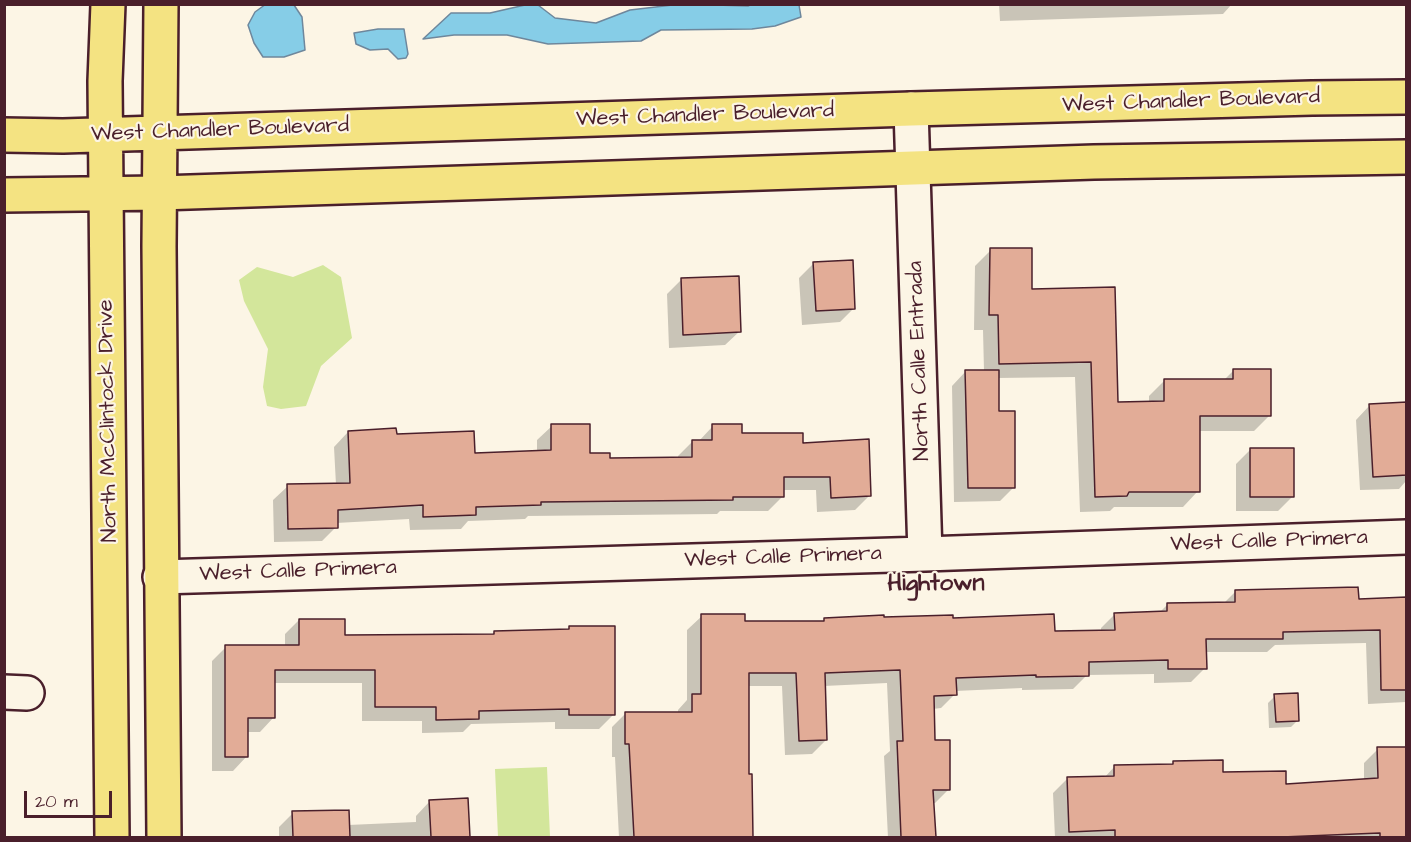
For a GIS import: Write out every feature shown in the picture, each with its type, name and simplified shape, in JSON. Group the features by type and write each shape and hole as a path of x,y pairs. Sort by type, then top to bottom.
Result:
{"main road":[{"name":"North McClintock Drive","path":"108,4 105,81 112,837"},
{"path":"161,4 160,576 164,837"},
{"name":"West Chandler Boulevard","path":"4,135 1407,97"},
{"path":"4,195 160,193 1095,162 1407,157"}],"street":[{"name":"North Calle Entrada","path":"911,109 926,554"},
{"name":"West Calle Primera","path":"160,576 926,554 1407,537"}],"green space":[{"path":"323,265 341,277 352,338 321,366 306,406 281,409 267,406 263,387 268,349 244,301 239,280 257,267 293,277"},
{"path":"547,767 550,837 498,837 495,769"}],"water":[{"path":"266,4 294,5 302,17 305,50 284,57 263,57 254,43 248,25 255,12"},
{"path":"681,4 799,5 801,17 775,26 752,29 661,30 641,41 548,44 507,35 454,35 423,39 451,13 490,13 525,5 538,5 555,18 596,23 630,10"},
{"path":"378,29 404,29 408,54 406,58 398,59 388,49 370,50 356,44 354,33"}],"building":[{"path":"990,248 1032,248 1032,289 1115,287 1118,402 1164,401 1164,379 1233,379 1233,369 1271,369 1271,416 1200,416 1200,492 1129,492 1127,496 1095,497 1091,362 999,364 998,315 989,315"},
{"path":"853,260 855,309 816,311 813,262"},
{"path":"739,276 741,332 683,335 681,278"},
{"path":"965,370 999,370 999,411 1015,411 1015,488 968,488"},
{"path":"1407,402 1407,475 1373,477 1369,404"},
{"path":"551,424 590,424 590,453 610,453 610,458 692,457 692,440 712,440 712,424 742,424 742,433 803,433 803,443 869,439 871,496 831,498 830,477 784,477 784,497 733,497 733,500 541,502 541,505 476,507 476,515 423,517 423,505 338,510 338,528 288,529 287,484 350,483 348,431 396,428 397,434 474,431 475,453 551,450"},
{"path":"1250,448 1294,448 1294,497 1250,497"},
{"path":"1358,587 1359,599 1407,597 1407,690 1381,690 1380,630 1283,632 1283,639 1206,639 1207,669 1168,669 1168,660 1089,662 1089,676 956,678 957,695 934,696 935,740 950,740 950,790 933,790 936,837 901,837 897,741 903,741 900,670 825,673 827,740 799,741 796,673 749,673 749,774 752,774 753,837 634,837 629,744 625,744 625,712 692,712 692,694 701,694 701,614 745,614 745,621 824,621 824,618 884,615 884,617 953,615 953,618 1054,614 1055,631 1115,630 1114,613 1167,611 1167,603 1235,602 1235,590"},
{"path":"299,619 345,619 345,635 494,634 494,631 569,629 569,626 615,626 615,715 569,715 569,709 479,711 479,719 436,720 436,707 375,707 375,670 275,670 275,718 248,718 248,757 225,757 225,645 299,645"},
{"path":"1298,693 1299,721 1276,722 1274,694"},
{"path":"1377,747 1407,747 1407,837 1380,837 1380,833 1282,837 1115,837 1115,830 1069,832 1067,777 1114,776 1114,765 1223,760 1223,772 1286,771 1286,784 1378,778"},
{"path":"468,798 470,837 431,837 429,800"},
{"path":"349,810 350,837 293,837 292,811"}],"district":[{"name":"Hightown","path":"936,585"}]}
